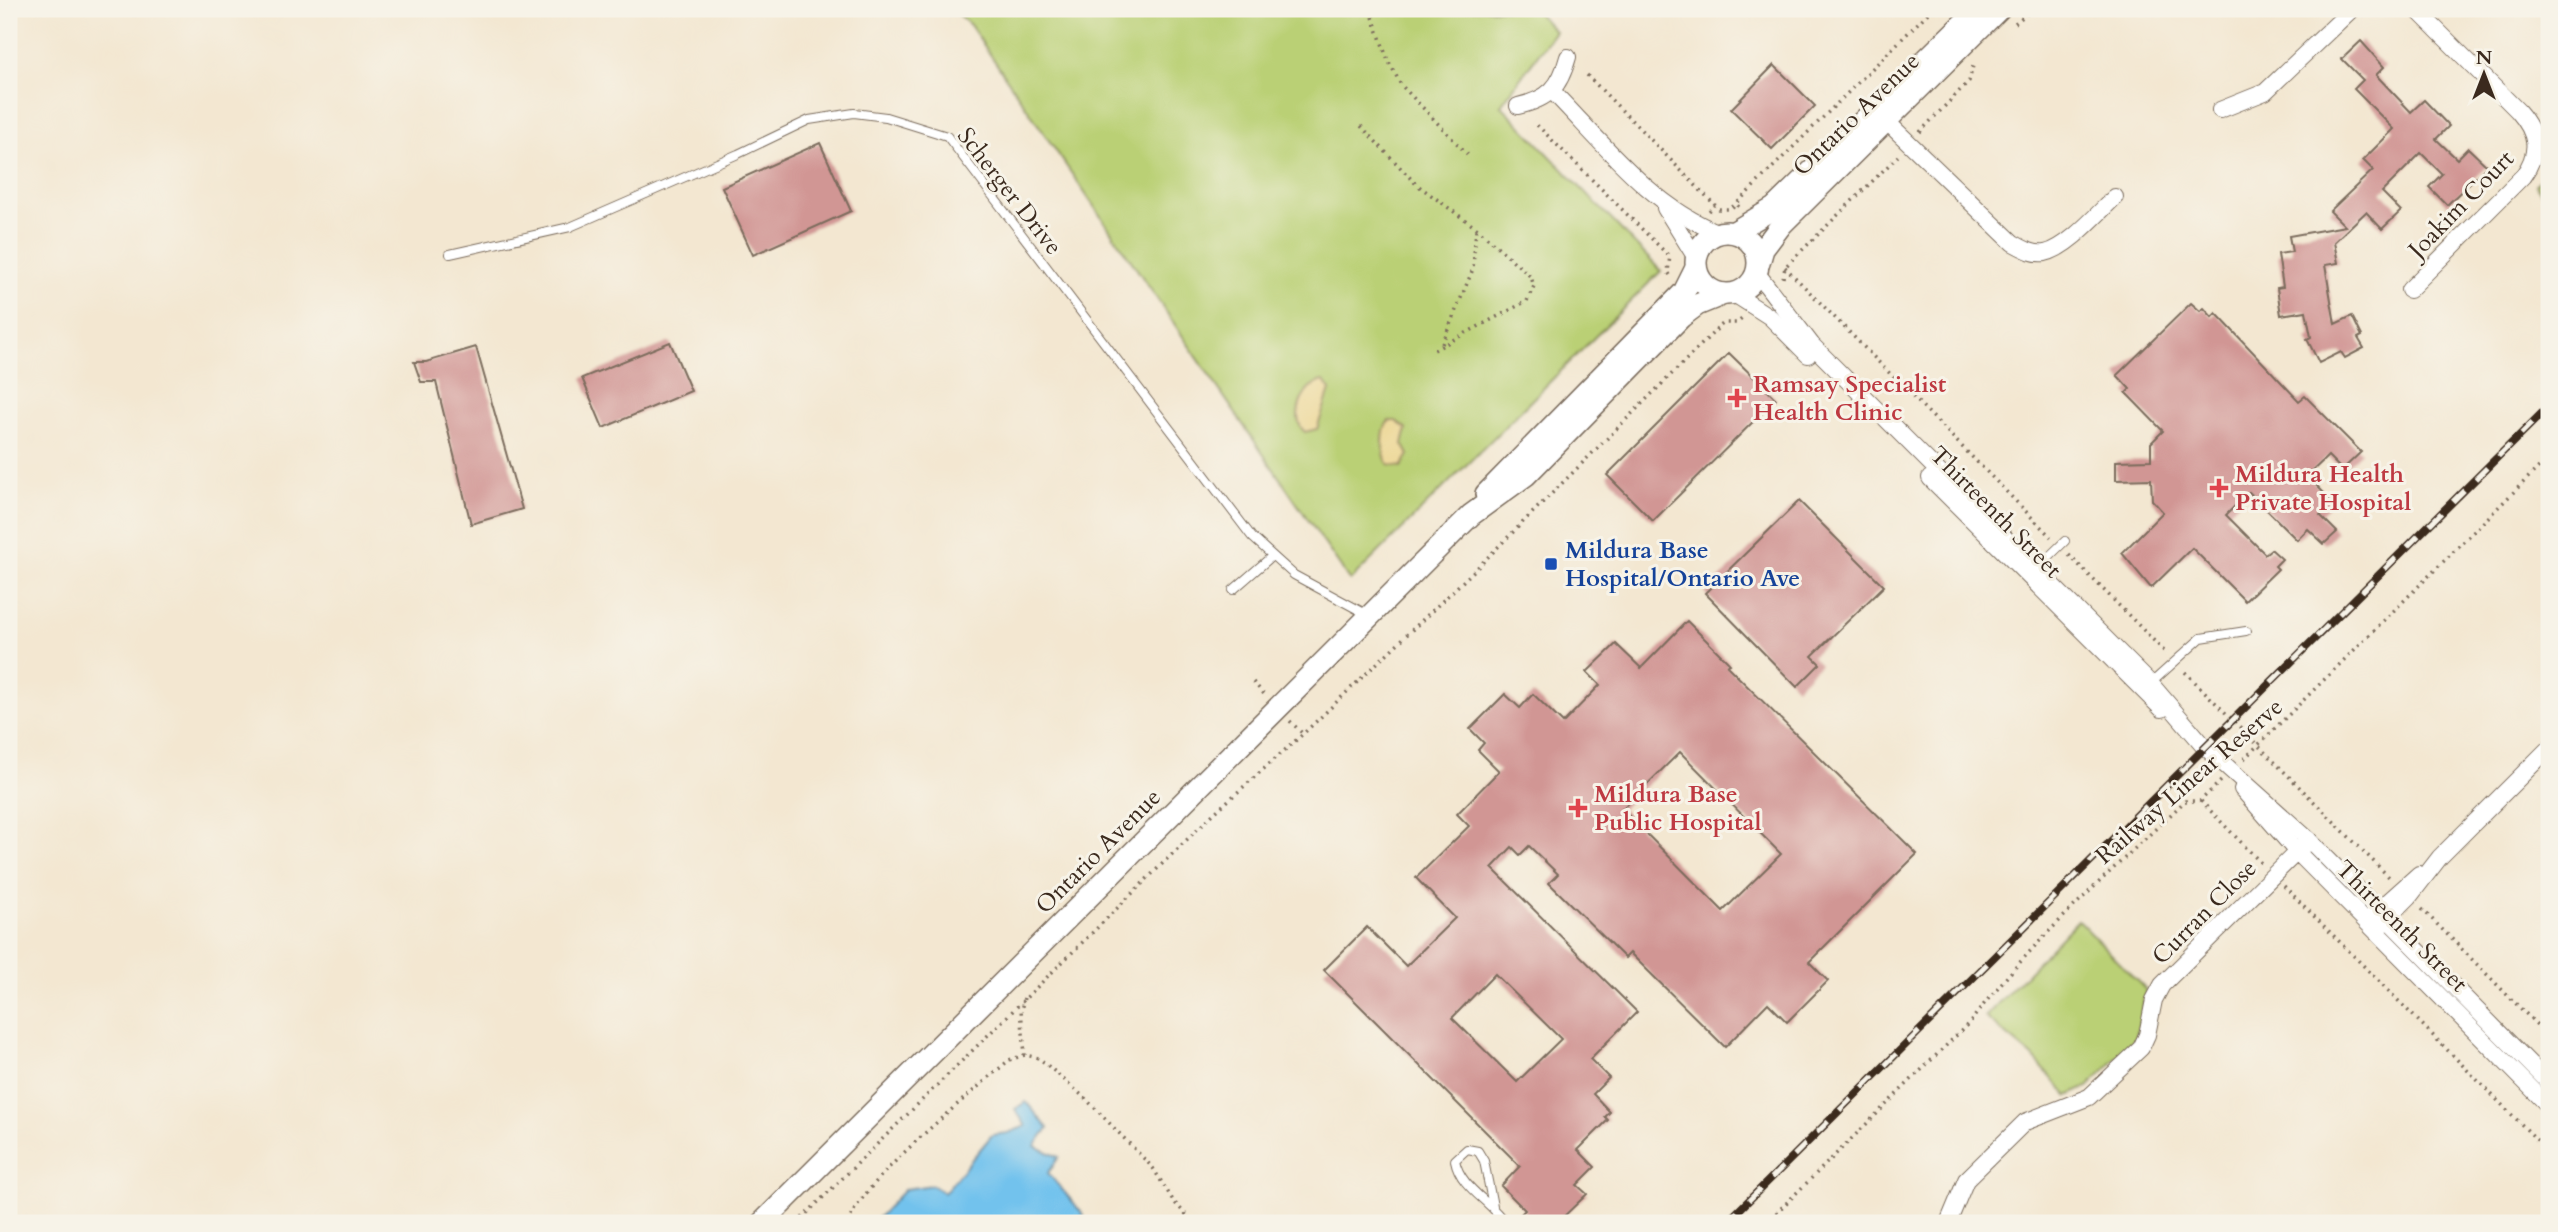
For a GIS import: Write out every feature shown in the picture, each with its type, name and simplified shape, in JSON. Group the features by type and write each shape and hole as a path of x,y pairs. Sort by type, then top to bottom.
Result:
{"street":[{"name":"Ontario Avenue","path":"1758,268 1763,249 1782,224 1933,56 1979,9"},
{"path":"2220,110 2265,92 2352,9"},
{"name":"Joakim Court","path":"2409,290 2523,176 2532,164 2537,144 2528,122 2416,9"},
{"name":"Ontario Avenue","path":"1727,233 1774,208 1880,115 2006,16"},
{"path":"1518,106 1537,101 1553,92 1561,79 1568,57"},
{"path":"1553,92 1660,200 1697,223 1752,243 1758,268 1752,283 1729,294 1705,286 1696,263 1660,200"},
{"path":"1880,115 2013,243 2036,253 2044,253 2060,245 2115,197"},
{"path":"1696,263 1704,242 1727,233"},
{"name":"Ontario Avenue","path":"1471,516 1493,484 1684,292 1696,263"},
{"name":"Thirteenth Street","path":"1758,268 1770,292 1812,345 2032,573"},
{"name":"Ontario Avenue","path":"762,1223 1471,516 1526,475 1681,317 1698,305 1729,294"},
{"name":"Thirteenth Street","path":"1729,294 1755,307 1784,330 2230,772 2309,840 2377,920 2549,1106"},
{"path":"2377,920 2549,748"},
{"name":"Thirteenth Street","path":"2230,772 2256,809 2297,852 2377,920 2549,1083"},
{"name":"Curran Close","path":"1948,1223 1966,1180 2025,1122 2090,1097 2141,1048 2147,1035 2157,992 2309,840"}],"lane":[{"name":"Scherger Drive","path":"450,254 570,227 809,120 854,113 886,117 947,136 1231,513 1271,557 1323,593 1371,617"},
{"path":"2032,573 2063,544"},
{"path":"1233,590 1271,557"},
{"path":"2147,688 2201,638 2246,631"},
{"path":"1493,1206 1484,1161 1478,1152 1467,1149 1455,1160 1457,1171 1482,1199 1493,1206 1505,1223"}],"path":[{"path":"2006,16 2033,9"},
{"path":"1373,17 1387,58 1401,86 1470,157"},
{"path":"1770,292 1785,276 1785,267 1911,143 1969,81 1975,60"},
{"path":"1587,75 1715,205"},
{"path":"1537,125 1670,257"},
{"path":"1362,126 1416,184 1476,228 1531,277 1532,295 1527,301 1433,351"},
{"path":"1441,346 1473,269 1476,228"},
{"path":"1785,267 2063,544 2175,662 2549,1037"},
{"path":"797,1223 1024,998 1482,563 1724,323 1737,323 1755,307"},
{"name":"Railway Linear Reserve","path":"1766,1223 1971,1021 1991,994 2131,853 2185,801 2200,801 2259,746 2549,457"},
{"path":"2200,801 2549,1152"},
{"path":"1024,998 1021,1010 1025,1055"},
{"path":"848,1223 853,1208 905,1155 1009,1060 1025,1055 1039,1058 1085,1098 1153,1168 1174,1202 1194,1223"}],"green space":[{"path":"952,9 1533,9 1555,31 1501,105 1661,271 1350,581 970,25"},
{"path":"2549,169 2549,201 2535,185"},
{"path":"2078,920 2146,990 2136,1038 2088,1087 2068,1096 2032,1056 1985,1017"}],"sand":[{"path":"1324,381 1330,390 1317,429 1305,432 1298,419 1301,402 1310,388"},
{"path":"1389,421 1396,421 1407,429 1403,444 1409,455 1401,467 1389,465 1384,455 1383,436"}],"water":[{"path":"1026,1102 1048,1128 1035,1146 1059,1157 1048,1173 1082,1213 1086,1223 873,1223 905,1189 932,1185 944,1193 992,1135 1008,1133 1026,1126 1015,1109"}],"building":[{"path":"2361,41 2384,67 2376,75 2411,112 2424,100 2449,126 2436,139 2457,159 2468,148 2487,166 2447,205 2429,187 2442,174 2421,153 2382,192 2401,211 2382,229 2366,212 2334,242 2338,263 2325,265 2335,324 2352,316 2362,336 2358,338 2364,348 2345,358 2341,352 2319,363 2307,339 2311,337 2306,311 2281,315 2277,288 2283,287 2278,254 2292,252 2289,236 2345,226 2330,211 2373,170 2363,160 2394,129 2354,89 2363,80 2342,59"},
{"path":"1774,65 1815,106 1772,149 1731,109"},
{"path":"820,143 851,211 753,255 722,187"},
{"path":"2191,303 2200,311 2204,308 2212,317 2216,313 2299,401 2305,396 2361,452 2342,470 2328,456 2307,476 2333,502 2320,515 2337,532 2324,544 2308,529 2297,540 2249,492 2226,515 2265,554 2271,549 2282,559 2275,566 2278,569 2245,601 2192,548 2151,588 2122,553 2163,512 2152,500 2151,479 2116,480 2116,461 2151,460 2151,443 2163,431 2126,393 2130,389 2117,375"},
{"path":"670,342 691,391 603,428 582,378"},
{"path":"476,347 522,509 471,524 436,382 421,382 414,362 426,362"},
{"path":"1729,353 1776,399 1653,521 1607,475"},
{"path":"1799,501 1884,586 1812,656 1820,664 1797,687 1705,593"},
{"path":"1687,621 1730,664 1727,666 1917,854 1809,962 1828,981 1787,1022 1768,1003 1725,1047 1630,953 1625,958 1549,883 1558,874 1529,846 1520,855 1512,847 1492,868 1637,1012 1590,1059 1609,1078 1593,1094 1610,1112 1605,1117 1608,1120 1578,1150 1595,1167 1577,1185 1587,1194 1557,1223 1512,1223 1525,1210 1501,1186 1520,1166 1324,970 1367,927 1406,966 1455,918 1416,878 1469,826 1457,814 1499,771 1478,750 1484,743 1470,729 1505,694 1520,708 1533,694 1563,723 1600,685 1587,672 1616,644 1641,668","holes":["1680,752 1781,854 1723,911 1622,809","1495,974 1561,1039 1517,1082 1452,1018"]}],"railway":[{"path":"1726,1223 2549,406"}],"place":[{"name":"Ramsay Specialist Health Clinic","path":"1737,398"},
{"name":"Mildura Health Private Hospital","path":"2219,488"},
{"name":"Mildura Base Hospital/Ontario Ave","path":"1551,564"},
{"name":"Mildura Base Public Hospital","path":"1578,808"}]}
